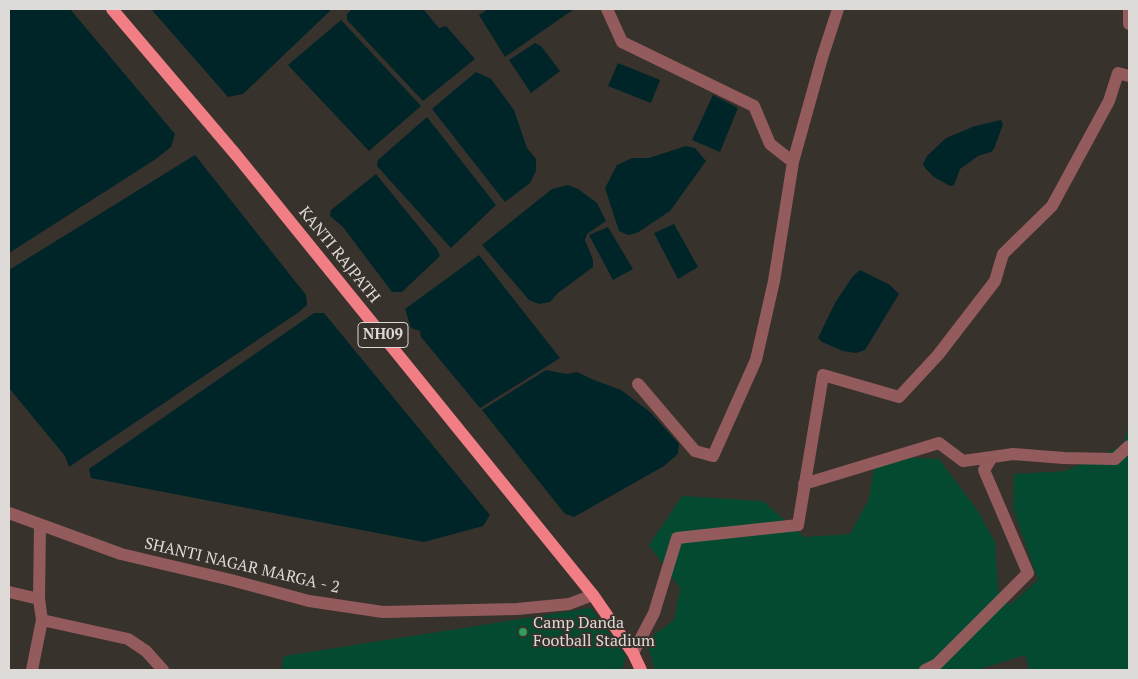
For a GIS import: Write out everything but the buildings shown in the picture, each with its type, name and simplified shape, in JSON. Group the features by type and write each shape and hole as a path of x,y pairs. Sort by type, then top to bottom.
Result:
{"main road":[{"name":"KANTI RAJPATH","path":"112,9 243,164 593,595 633,653 641,670"}],"street":[{"path":"607,9 622,42 754,106 770,144 793,162"},
{"path":"638,384 695,451 713,456 756,360 774,281 793,162 822,58 838,9"},
{"path":"1128,9 1129,24"},
{"path":"633,653 654,613 677,538 798,525 823,376 899,397 938,355 995,281 1003,254 1052,206 1109,101 1118,73 1129,76"},
{"path":"804,484 939,442 964,461 1013,454 1115,459 1129,446"},
{"path":"925,670 937,664 1028,573 984,470 992,457"},
{"name":"SHANTI NAGAR MARGA - 2","path":"9,513 40,526 121,554 309,601 383,612 517,609 569,604 593,595"},
{"path":"32,670 42,620 39,599 40,526"},
{"path":"9,592 39,599"},
{"path":"42,620 128,639 146,651 163,670"}],"green space":[{"path":"1129,426 1129,670 1029,670 1025,655 977,670 655,670 646,641 674,620 680,588 649,545 682,496 763,501 804,537 850,534 869,499 876,456 939,459 978,511 995,542 998,590 1010,605 1038,580 1013,508 1014,474 1065,471 1122,446"},
{"name":"Camp Danda Football Stadium","path":"591,608 626,656 622,670 281,670 284,656"}],"water":[{"path":"9,9 70,9 175,134 171,147 156,159 9,253"},
{"path":"151,9 332,9 243,94 228,97"},
{"path":"352,9 423,9 439,28 446,26 475,59 423,101 347,20 347,14"},
{"path":"488,9 574,9 505,57 479,15"},
{"path":"341,20 421,106 369,151 288,65"},
{"path":"535,43 541,46 560,71 531,93 509,60"},
{"path":"618,63 660,80 651,103 608,86"},
{"path":"476,72 491,79 514,110 527,148 536,159 536,171 530,183 505,202 432,109"},
{"path":"713,95 738,108 720,152 692,140"},
{"path":"427,117 496,205 451,248 377,166 378,160"},
{"path":"1001,120 1003,124 994,149 991,152 978,156 960,169 954,185 950,186 934,177 925,168 923,164 927,156 946,138 975,126"},
{"path":"686,146 695,148 706,161 670,211 637,233 628,235 619,231 605,188 617,165 632,158 649,158"},
{"path":"195,155 306,295 307,305 69,467 65,456 9,388 9,270"},
{"path":"376,174 437,249 440,256 402,292 392,292 343,227 330,216 331,210"},
{"path":"568,185 578,189 597,203 606,221 587,234 585,240 593,260 593,267 558,293 550,302 539,304 529,300 482,245 552,189"},
{"path":"674,224 698,267 678,279 654,233"},
{"path":"608,227 633,269 613,280 589,235"},
{"path":"479,255 560,358 480,408 421,337 420,331 411,328 405,309"},
{"path":"860,270 890,285 899,294 865,350 856,353 843,351 822,342 818,338 835,303 853,276"},
{"path":"314,313 324,313 490,515 483,526 424,542 91,478 89,469"},
{"path":"546,370 567,374 577,372 621,390 650,412 679,444 678,454 664,466 574,517 565,514 482,410"}],"place":[{"name":"Camp Danda Football Stadium","path":"523,632"}]}
